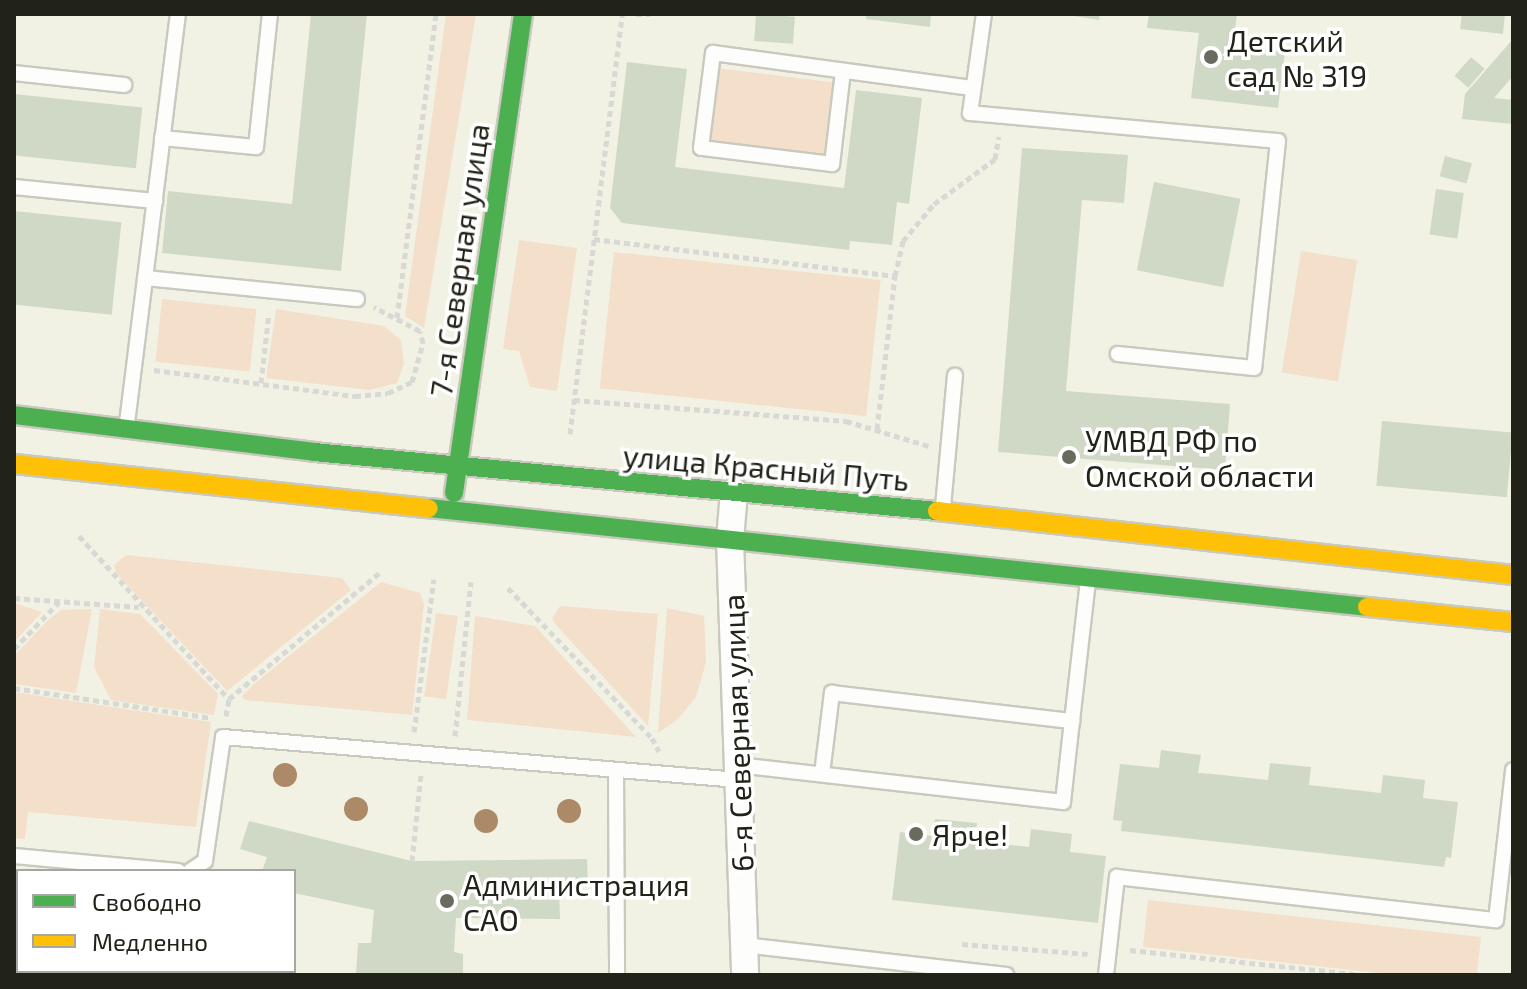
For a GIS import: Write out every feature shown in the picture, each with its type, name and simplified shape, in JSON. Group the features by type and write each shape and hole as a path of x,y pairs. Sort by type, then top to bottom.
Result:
{"main road":[{"name":"7-я Северная улица","path":"451,514 523,14"},
{"name":"улица Красный Путь","path":"14,415 458,466 943,512 1513,575"},
{"path":"14,464 451,514 1513,622"}],"street":[{"name":"6-я Северная улица","path":"734,492 730,540 745,975"}],"lane":[{"path":"126,428 178,14"},
{"path":"162,138 256,147 270,14"},
{"path":"984,14 970,113 1278,141 1254,368 1118,354"},
{"path":"843,71 832,164 701,148 713,53 972,88"},
{"path":"14,73 124,85"},
{"path":"14,187 155,201"},
{"path":"145,278 357,299"},
{"path":"943,512 955,376"},
{"path":"193,869 205,861 223,737 670,775 738,772 822,774 1063,802 1089,577"},
{"path":"822,774 832,693 1072,721"},
{"path":"1106,975 1117,877 1496,920 1513,770"},
{"path":"616,771 617,975"},
{"path":"14,856 156,869"},
{"path":"744,945 1006,975"}],"path":[{"path":"134,368 355,396 388,393 412,382 423,343 420,331 397,318 436,14"},
{"path":"570,434 622,14"},
{"path":"636,14 650,14"},
{"path":"877,429 895,276 903,241 934,204 995,159 1001,117"},
{"path":"594,239 895,276"},
{"path":"261,383 271,291"},
{"path":"574,400 846,421 949,452"},
{"path":"79,536 139,607 229,699"},
{"path":"223,737 229,699 379,573"},
{"path":"412,861 417,753 434,579"},
{"path":"453,756 471,582"},
{"path":"508,588 652,738 670,775"},
{"path":"14,598 139,607"},
{"path":"14,649 59,602"},
{"path":"14,688 225,720"},
{"path":"945,943 1109,952 1363,975"}],"shaded area":[{"path":"446,14 476,14 424,328 405,316"},
{"path":"717,68 834,82 825,157 708,142"},
{"path":"519,240 577,248 557,391 530,387 519,351 503,349"},
{"path":"1301,251 1357,260 1338,381 1282,372"},
{"path":"614,252 881,280 866,416 600,388"},
{"path":"162,299 256,309 250,372 155,362"},
{"path":"276,309 384,326 401,340 404,364 397,383 370,390 266,378"},
{"path":"126,555 342,578 351,590 227,691 116,573 114,565"},
{"path":"381,582 420,593 424,604 412,715 245,700 242,696 255,683"},
{"path":"14,603 42,612 14,642"},
{"path":"560,606 658,614 648,726 557,626 552,619"},
{"path":"667,608 704,616 706,662 696,697 677,720 658,733"},
{"path":"92,609 76,693 14,684 14,656 47,621 61,610"},
{"path":"100,609 140,614 218,694 214,715 111,700 94,667"},
{"path":"436,613 458,616 446,699 424,696"},
{"path":"475,616 535,626 636,737 467,720"},
{"path":"14,692 211,722 196,827 28,812 25,839 14,838"},
{"path":"1148,900 1481,937 1477,975 1396,975 1143,947"}],"building":[{"path":"311,14 367,14 341,271 162,253 168,191 292,204"},
{"path":"756,14 795,17 793,44 754,41"},
{"path":"866,14 931,14 930,27 866,19"},
{"path":"1062,14 1100,14 1099,20"},
{"path":"1149,14 1237,14 1233,45 1285,52 1278,108 1191,98 1199,33 1147,28"},
{"path":"1462,14 1505,14 1503,34 1460,29"},
{"path":"1513,39 1513,76 1494,98 1513,100 1513,124 1462,119 1465,94"},
{"path":"1471,57 1485,69 1468,88 1455,76"},
{"path":"627,62 687,69 675,167 844,188 856,90 922,98 909,204 897,202 892,245 850,241 849,250 622,223 610,208"},
{"path":"14,94 142,107 136,168 14,155"},
{"path":"1022,148 1128,155 1124,203 1082,200 1066,391 1230,404 1225,470 998,452"},
{"path":"1445,156 1472,163 1467,184 1440,176"},
{"path":"1154,182 1240,199 1223,287 1137,270"},
{"path":"1436,189 1464,193 1457,238 1430,235"},
{"path":"14,211 121,222 112,315 14,305"},
{"path":"1382,421 1513,432 1507,497 1376,486"},
{"path":"1161,750 1201,755 1198,773 1268,780 1270,763 1311,767 1309,785 1381,793 1383,775 1425,780 1423,798 1458,802 1451,858 1446,857 1444,867 1121,831 1122,821 1113,820 1120,764 1159,768"},
{"path":"935,819 977,823 975,841 1029,847 1031,829 1072,834 1070,852 1106,856 1098,923 892,900 900,832 933,836"},
{"name":"Администрация САО","path":"249,821 412,861 587,859 588,886 559,889 560,919 456,918 454,952 463,954 463,975 356,975 358,943 371,943 374,910 296,893 296,869 263,869 267,857 240,849"},
{"path":"14,947 16,973 78,973 77,975 14,975"}],"traffic: fast":[{"path":"454,493 523,14"},
{"path":"14,415 314,452 937,511"},
{"path":"429,508 1367,607"}],"traffic: slow":[{"path":"14,464 429,508"},
{"path":"937,511 1513,575"},
{"path":"1367,607 1513,622"}],"place":[{"name":"Детский сад № 319","path":"1211,57"},
{"name":"УМВД РФ по Омской области","path":"1069,457"},
{"name":"Ярче!","path":"916,834"},
{"name":"Администрация САО","path":"447,901"}]}
